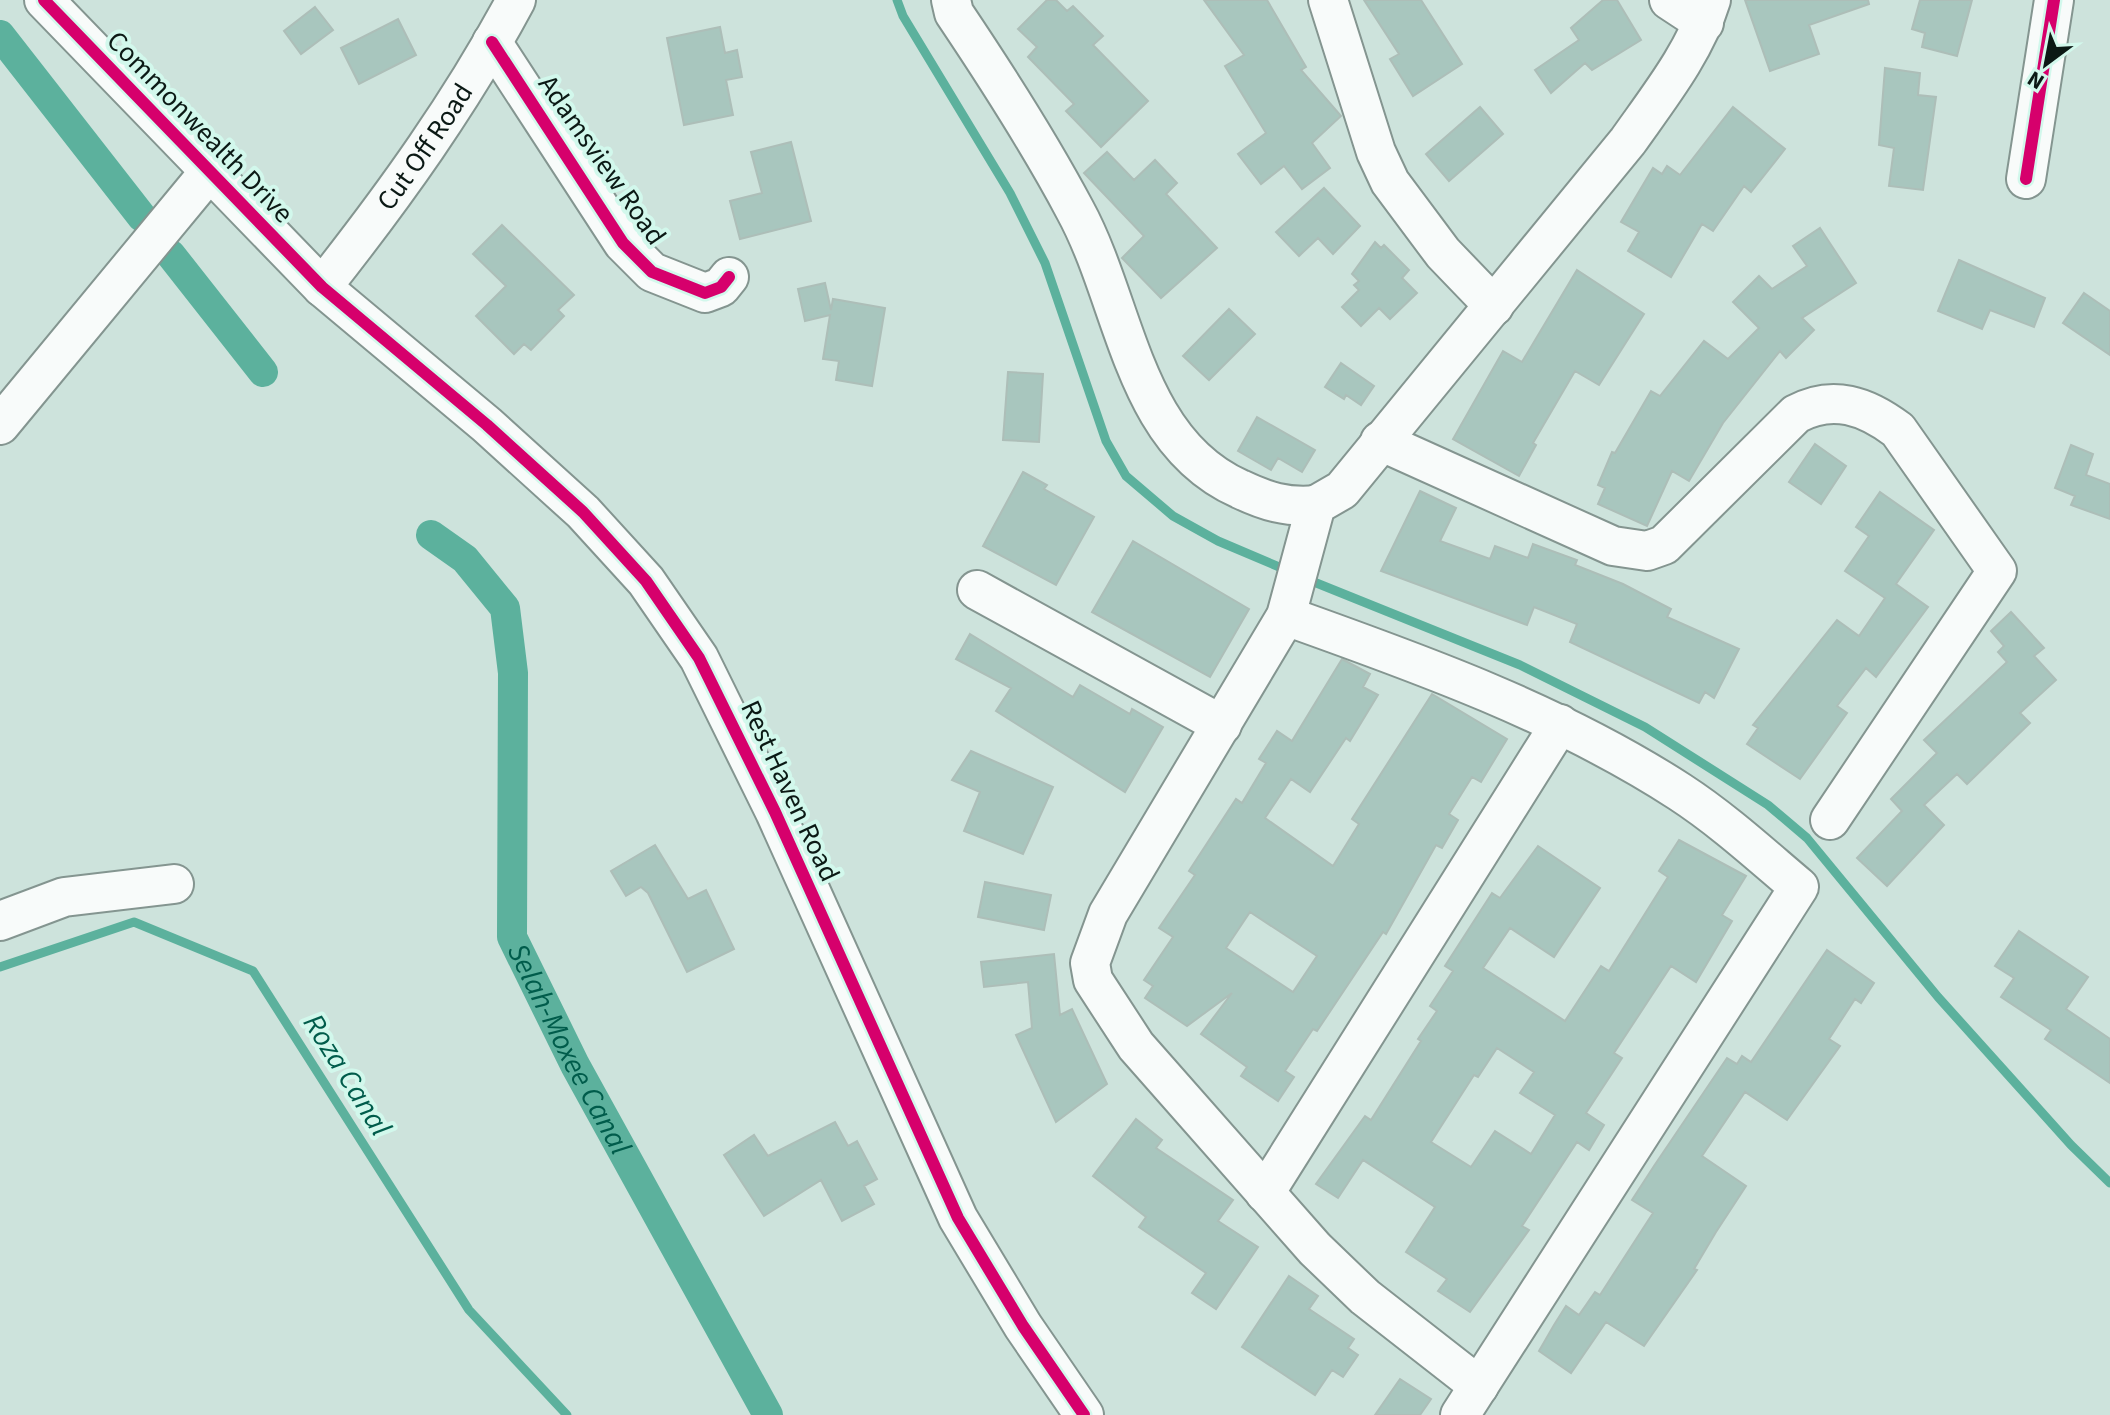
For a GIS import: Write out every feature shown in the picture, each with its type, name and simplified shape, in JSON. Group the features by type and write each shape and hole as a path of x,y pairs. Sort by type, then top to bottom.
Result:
{"street":[{"name":"Commonwealth Drive","path":"44,0 322,287"},
{"path":"951,0 954,13 1004,88 1077,212 1142,379 1177,445 1195,462 1248,493 1281,505 1316,505 1342,490 1628,141 1665,90 1708,12 1669,0"},
{"path":"1328,0 1376,152 1390,182 1443,253 1494,306"},
{"path":"2026,179 2054,0"},
{"name":"Adamsview Road","path":"505,14 623,243 652,272 705,293 721,287 729,277"},
{"name":"Cut Off Road","path":"322,287 390,202 449,115 505,14"},
{"path":"0,425 210,171"},
{"name":"Rest Haven Road","path":"322,287 487,425 583,512 646,581 699,658 775,812 958,1218 1023,1326 1084,1415"},
{"path":"1380,441 1613,546 1647,551 1671,539 1796,414 1812,405 1853,405 1876,413 1898,430 1997,571 1830,820"},
{"path":"1286,616 1560,724 1683,794 1799,887 1470,1400 1315,1249 1136,1046 1101,997 1090,963 1108,914 1286,616 1316,505"},
{"path":"977,590 1222,725"},
{"path":"1265,1193 1560,724"},
{"path":"0,921 64,897 174,884"}],"building":[{"path":"1047,0 1056,0 1067,11 1073,6 1103,36 1093,45 1148,101 1101,147 1066,111 1074,104 1028,57 1037,47 1018,29"},
{"path":"1204,0 1267,0 1306,67 1301,70 1341,116 1312,143 1330,168 1302,189 1284,166 1261,184 1238,154 1266,133 1225,66 1244,55"},
{"path":"1364,0 1421,0 1462,64 1413,96 1390,59 1399,54"},
{"path":"1603,0 1617,0 1641,40 1592,70 1585,63 1551,93 1535,70 1579,40 1571,28"},
{"path":"1745,0 1868,0 1869,4 1809,25 1819,54 1770,71"},
{"path":"1920,0 1972,0 1957,56 1922,47 1925,33 1912,29"},
{"path":"315,7 333,30 301,54 284,31"},
{"path":"398,19 416,55 359,84 341,48"},
{"path":"720,27 725,53 737,50 742,77 726,80 733,115 684,125 667,38"},
{"path":"1885,68 1920,73 1918,95 1936,97 1923,190 1889,186 1894,148 1879,145"},
{"path":"1480,107 1503,134 1449,181 1426,154"},
{"path":"1733,107 1785,149 1751,192 1744,186 1713,231 1702,224 1671,277 1628,251 1639,232 1621,222 1653,168 1662,174 1667,166 1680,175"},
{"path":"791,142 811,221 740,239 730,201 762,193 751,152"},
{"path":"1107,152 1134,180 1155,160 1177,183 1166,194 1217,248 1161,298 1122,258 1144,236 1084,173"},
{"path":"1324,188 1360,226 1333,254 1318,238 1299,256 1276,232"},
{"path":"502,225 574,295 558,310 564,316 531,350 524,344 514,354 476,316 506,286 473,254"},
{"path":"1820,228 1856,283 1802,318 1814,330 1786,358 1780,351 1723,423 1689,481 1672,471 1647,526 1598,504 1605,488 1598,485 1612,452 1615,453 1651,391 1660,396 1704,341 1728,359 1759,328 1733,302 1759,276 1772,289 1807,266 1793,246"},
{"path":"1375,242 1381,248 1384,245 1409,270 1402,278 1417,293 1390,319 1379,308 1361,326 1342,307 1359,290 1354,285 1359,281 1352,274"},
{"path":"1959,260 2045,298 2034,327 1990,310 1982,329 1938,311"},
{"path":"1577,270 1644,314 1599,385 1575,371 1533,443 1536,445 1519,476 1453,439 1503,351 1522,362"},
{"path":"825,283 831,310 833,299 885,308 872,386 836,380 839,361 823,359 830,315 805,321 798,289"},
{"path":"2084,293 2110,311 2110,355 2063,323"},
{"path":"1229,309 1255,334 1209,380 1183,356"},
{"path":"1341,363 1374,386 1361,405 1325,387"},
{"path":"1008,372 1043,374 1039,442 1003,440"},
{"path":"1257,417 1315,450 1302,472 1278,458 1271,470 1238,451"},
{"path":"1815,444 1846,466 1821,504 1789,482"},
{"path":"2071,445 2093,454 2086,475 2110,484 2110,519 2071,505 2075,496 2055,488"},
{"path":"1023,472 1047,485 1044,489 1094,517 1056,585 983,546"},
{"path":"1420,491 1456,508 1440,541 1490,559 1495,546 1528,558 1533,544 1577,560 1575,565 1623,584 1671,609 1667,617 1739,649 1714,698 1705,692 1699,703 1570,642 1577,624 1534,607 1527,625 1381,571"},
{"path":"1880,492 1934,530 1896,584 1928,607 1876,677 1866,668 1837,706 1847,713 1800,779 1747,744 1758,728 1753,725 1837,620 1859,636 1885,598 1845,571 1869,536 1856,527"},
{"path":"1133,541 1249,609 1210,677 1092,612"},
{"path":"2011,612 2044,648 2034,656 2056,680 2020,713 2030,723 1967,784 1957,774 1924,805 1944,825 1887,886 1857,858 1902,811 1891,799 1937,753 1924,740 2007,662 1998,652 2004,646 1991,631"},
{"path":"970,634 1073,697 1080,685 1130,714 1132,709 1163,727 1125,792 996,711 1011,688 956,659"},
{"path":"1342,659 1370,674 1363,687 1378,695 1350,741 1346,738 1310,792 1291,779 1265,818 1333,866 1359,824 1352,819 1432,694 1507,739 1481,782 1472,777 1449,814 1458,820 1442,848 1436,845 1386,934 1383,932 1317,1031 1313,1029 1285,1071 1294,1077 1278,1101 1241,1076 1247,1067 1201,1034 1232,993 1187,1026 1145,998 1153,986 1144,980 1173,937 1159,928 1195,875 1189,871 1236,799 1242,803 1266,763 1259,759 1277,731 1292,741","holes":["1250,912 1317,956 1293,992 1226,948"]},
{"path":"971,751 1053,787 1023,854 964,831 980,792 952,780"},
{"path":"1679,840 1746,876 1722,915 1732,921 1696,982 1671,966 1614,1053 1622,1058 1586,1113 1604,1125 1589,1150 1577,1142 1522,1226 1529,1230 1470,1312 1438,1291 1447,1279 1406,1252 1435,1207 1363,1160 1338,1198 1316,1184 1365,1116 1371,1120 1421,1041 1418,1039 1437,1011 1430,1006 1453,971 1445,966 1492,893 1500,898 1538,846 1600,888 1554,957 1510,928 1483,968 1565,1021 1601,966 1609,971 1668,877 1659,871","holes":["1497,1048 1534,1072 1520,1093 1555,1115 1531,1154 1495,1131 1471,1167 1431,1142 1474,1075 1478,1077"]},
{"path":"655,845 688,899 706,890 734,949 687,972 648,893 641,887 626,896 611,871"},
{"path":"985,882 1051,895 1044,930 978,917"},
{"path":"2019,931 2088,977 2066,1009 2110,1039 2110,1083 2045,1039 2051,1030 2001,997 2014,978 1995,966"},
{"path":"1827,950 1874,983 1861,1003 1855,999 1829,1039 1840,1046 1787,1120 1745,1092 1702,1156 1746,1186 1694,1269 1697,1270 1644,1346 1606,1322 1571,1373 1539,1351 1554,1325 1566,1306 1579,1315 1595,1292 1600,1295 1653,1213 1632,1200 1654,1166 1727,1058 1737,1064 1742,1056 1751,1062"},
{"path":"1054,954 1060,1015 1072,1009 1107,1084 1056,1122 1016,1035 1032,1028 1028,982 984,987 981,962"},
{"path":"1136,1119 1162,1140 1156,1148 1233,1200 1218,1221 1258,1247 1216,1309 1192,1293 1206,1273 1139,1227 1146,1217 1093,1176"},
{"path":"835,1122 848,1146 857,1141 877,1179 864,1186 874,1204 842,1221 821,1180 764,1216 724,1155 754,1135 768,1156"},
{"path":"1289,1276 1318,1296 1309,1309 1354,1339 1348,1348 1358,1355 1343,1377 1332,1370 1315,1395 1242,1347"},
{"path":"1400,1379 1431,1399 1420,1415 1375,1415"}],"waterway":[{"path":"897,0 903,16 1010,193 1045,263 1106,441 1126,476 1173,516 1218,541 1291,572"},
{"name":"Selah-Moxee Canal","path":"0,35 142,217"},
{"name":"Selah-Moxee Canal","path":"171,255 263,372"},
{"name":"Selah-Moxee Canal","path":"431,535 465,559 505,608 513,673 512,937 575,1065 768,1415"},
{"path":"1304,578 1520,665 1645,727 1768,805 1807,838 1938,997 2071,1145 2110,1183"},
{"name":"Roza Canal","path":"0,967 134,922 253,971 469,1310 567,1415"}],"cycle path":[{"path":"44,0 322,287 487,425 583,512 646,581 699,658 775,812 958,1218 1023,1326 1084,1415"},
{"path":"2026,179 2054,0"},
{"path":"492,42 623,243 652,272 705,293 721,287 729,277"}]}
